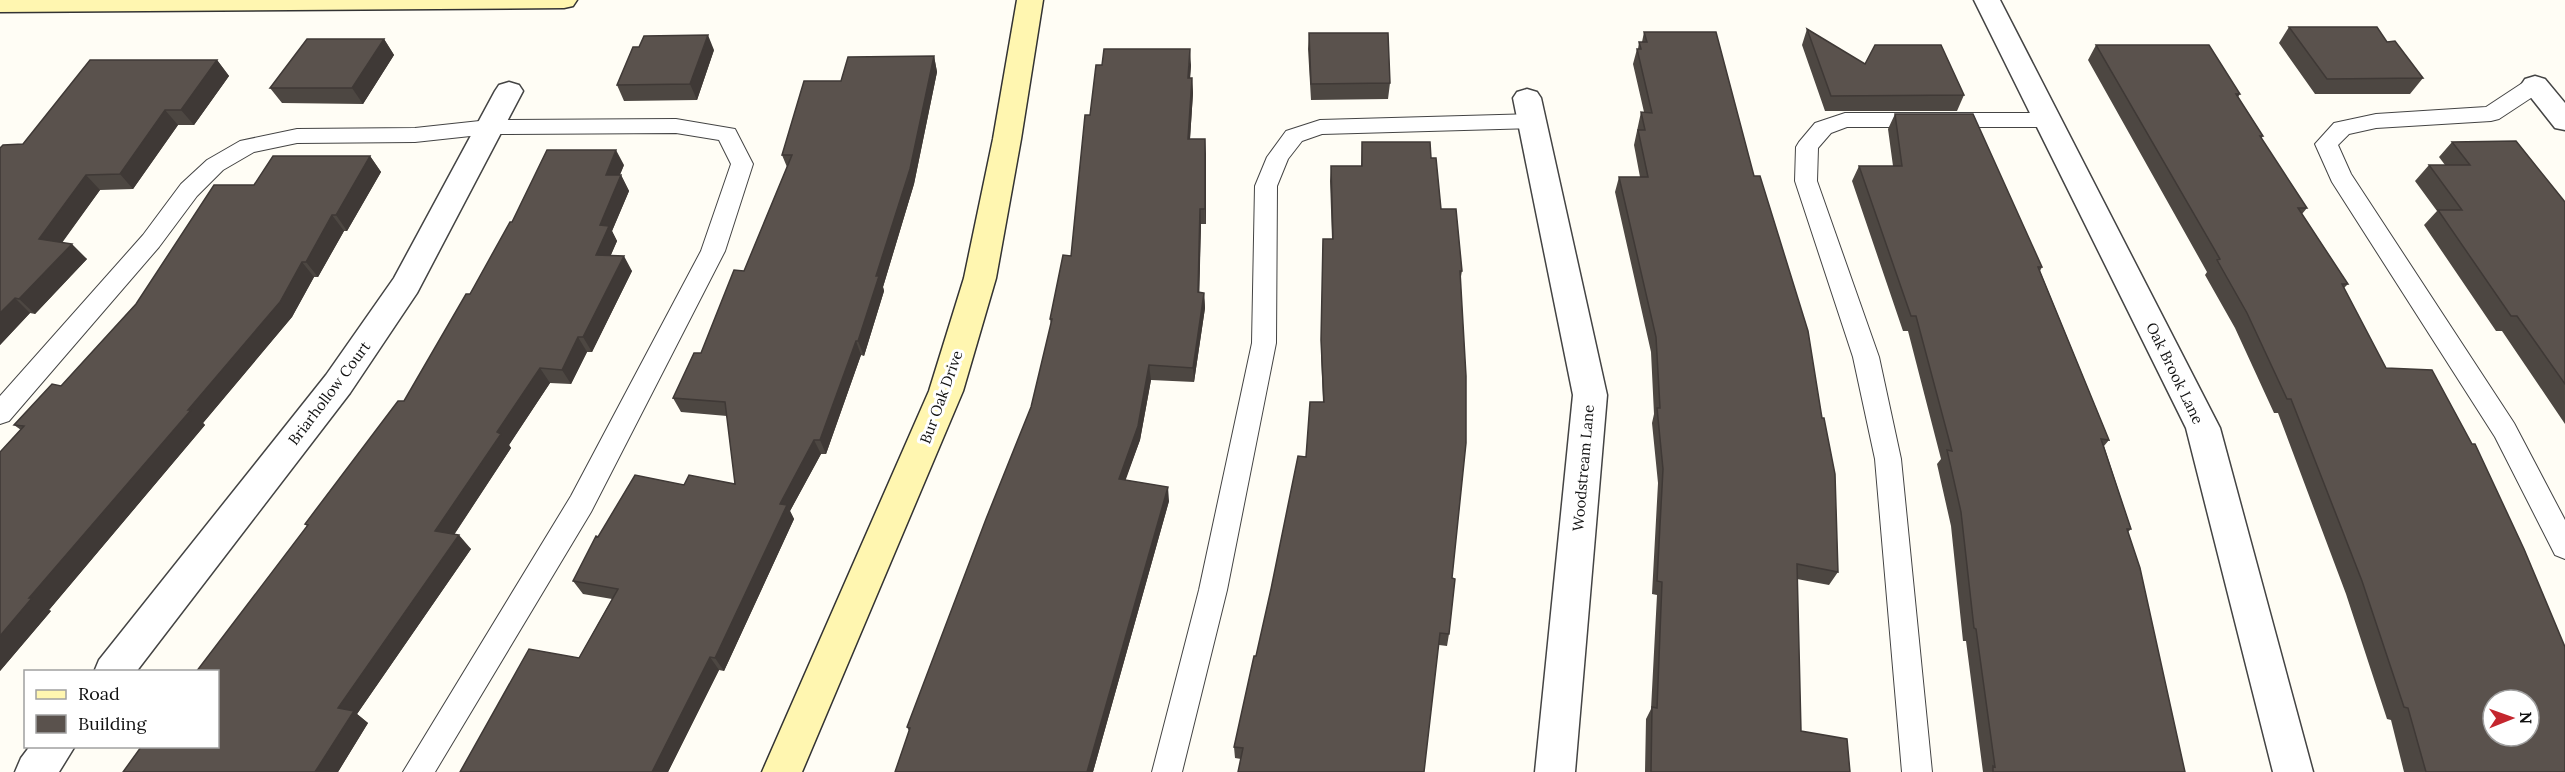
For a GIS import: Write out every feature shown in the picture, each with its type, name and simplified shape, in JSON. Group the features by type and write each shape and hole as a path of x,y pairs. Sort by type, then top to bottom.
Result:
{"street":[{"path":"0,4 564,0"},
{"name":"Bur Oak Drive","path":"782,772 946,391 980,278 1007,139 1030,0"},
{"name":"Oak Brook Lane","path":"1986,0 2049,120 2203,428 2293,772"},
{"path":"2535,85 2565,121"},
{"name":"Briarhollow Court","path":"115,670 338,384 406,285 509,91"},
{"name":"Woodstream Lane","path":"1529,110 1590,395 1555,772"},
{"path":"35,772 53,748"}],"lane":[{"path":"2535,85 2491,114 2376,121 2342,128 2326,144 2340,176 2505,430 2565,547"},
{"path":"1167,772 1213,591 1264,343 1266,186 1278,157 1294,136 1320,127 1529,110"},
{"path":"1917,772 1888,459 1866,357 1806,181 1807,147 1823,128 1845,120 2049,120"},
{"path":"0,414 151,241 189,190 215,165 248,147 297,136 415,135 489,127 676,126 727,134 742,164 713,251 581,504 418,772"}],"building":[{"path":"2289,27 2377,27 2387,42 2395,41 2423,78 2327,79"},
{"path":"1807,29 1865,64 1875,45 1941,45 1964,95 1831,96"},
{"path":"1644,32 1716,32 1754,176 1760,176 1808,331 1822,418 1824,418 1835,474 1838,572 1797,564 1801,731 1847,739 1850,772 1651,772 1652,707 1657,708 1662,582 1657,581 1663,469 1657,408 1660,408 1656,337 1619,177 1648,177 1638,130 1645,130 1641,112 1652,113 1637,49 1641,49 1639,42 1647,42"},
{"path":"1309,33 1388,33 1390,83 1311,84"},
{"path":"708,35 690,84 617,85 633,47 639,47 644,36"},
{"path":"307,39 384,39 352,88 270,88"},
{"path":"2096,45 2209,45 2240,94 2236,94 2263,136 2260,136 2307,208 2298,208 2348,284 2342,284 2386,368 2432,370 2472,444 2475,444 2524,549 2565,647 2565,772 2426,772 2408,708 2404,707 2362,581 2291,399 2287,399 2247,313 2217,260 2220,259"},
{"path":"1104,49 1190,49 1188,78 1192,78 1188,139 1205,139 1205,209 1200,209 1198,292 1204,293 1193,368 1149,365 1138,426 1119,479 1168,487 1087,772 895,772 910,728 907,727 1031,407 1052,319 1050,319 1063,255 1071,256 1085,115 1090,115 1096,65 1102,65"},
{"path":"934,56 910,169 876,276 879,276 858,341 856,341 820,440 814,440 780,504 787,505 715,658 710,657 652,772 460,772 529,649 579,658 618,589 573,581 596,536 598,537 635,475 684,485 689,475 735,484 725,402 673,398 694,353 701,353 734,270 744,271 792,155 782,155 804,81 841,81 848,57"},
{"path":"90,60 217,60 181,110 165,110 120,174 86,175 39,239 72,244 19,299 15,298 0,313 0,148 3,145 23,144"},
{"path":"1895,114 1973,114 2042,267 2038,267 2109,440 2101,439 2131,529 2127,529 2140,568 2185,772 1993,772 1993,766 1995,767 1976,629 1974,628 1961,512 1947,450 1952,451 1916,316 1911,316 1859,166 1902,166"},
{"path":"2516,141 2565,202 2565,384 2517,316 2511,316 2438,210 2462,210 2429,165 2470,165 2452,142"},
{"path":"1362,142 1430,142 1431,158 1436,158 1441,209 1456,209 1462,271 1460,271 1466,376 1466,443 1452,578 1455,579 1449,634 1440,633 1424,772 1238,772 1243,748 1234,747 1271,589 1298,456 1306,457 1310,402 1324,402 1321,340 1323,239 1333,239 1331,166 1362,166"},
{"path":"547,150 616,150 606,175 621,175 600,225 609,226 596,255 624,256 583,337 578,337 562,370 540,368 497,432 501,434 435,531 459,535 338,708 354,711 315,772 123,772 140,748 219,748 219,670 198,670 308,525 305,524 398,401 404,401 466,294 470,294 512,222"},
{"path":"273,156 370,156 336,215 332,215 306,262 302,262 280,302 188,410 191,410 29,598 32,598 0,636 0,452 24,426 14,425 52,384 61,386 136,304 214,185 254,185"}]}
